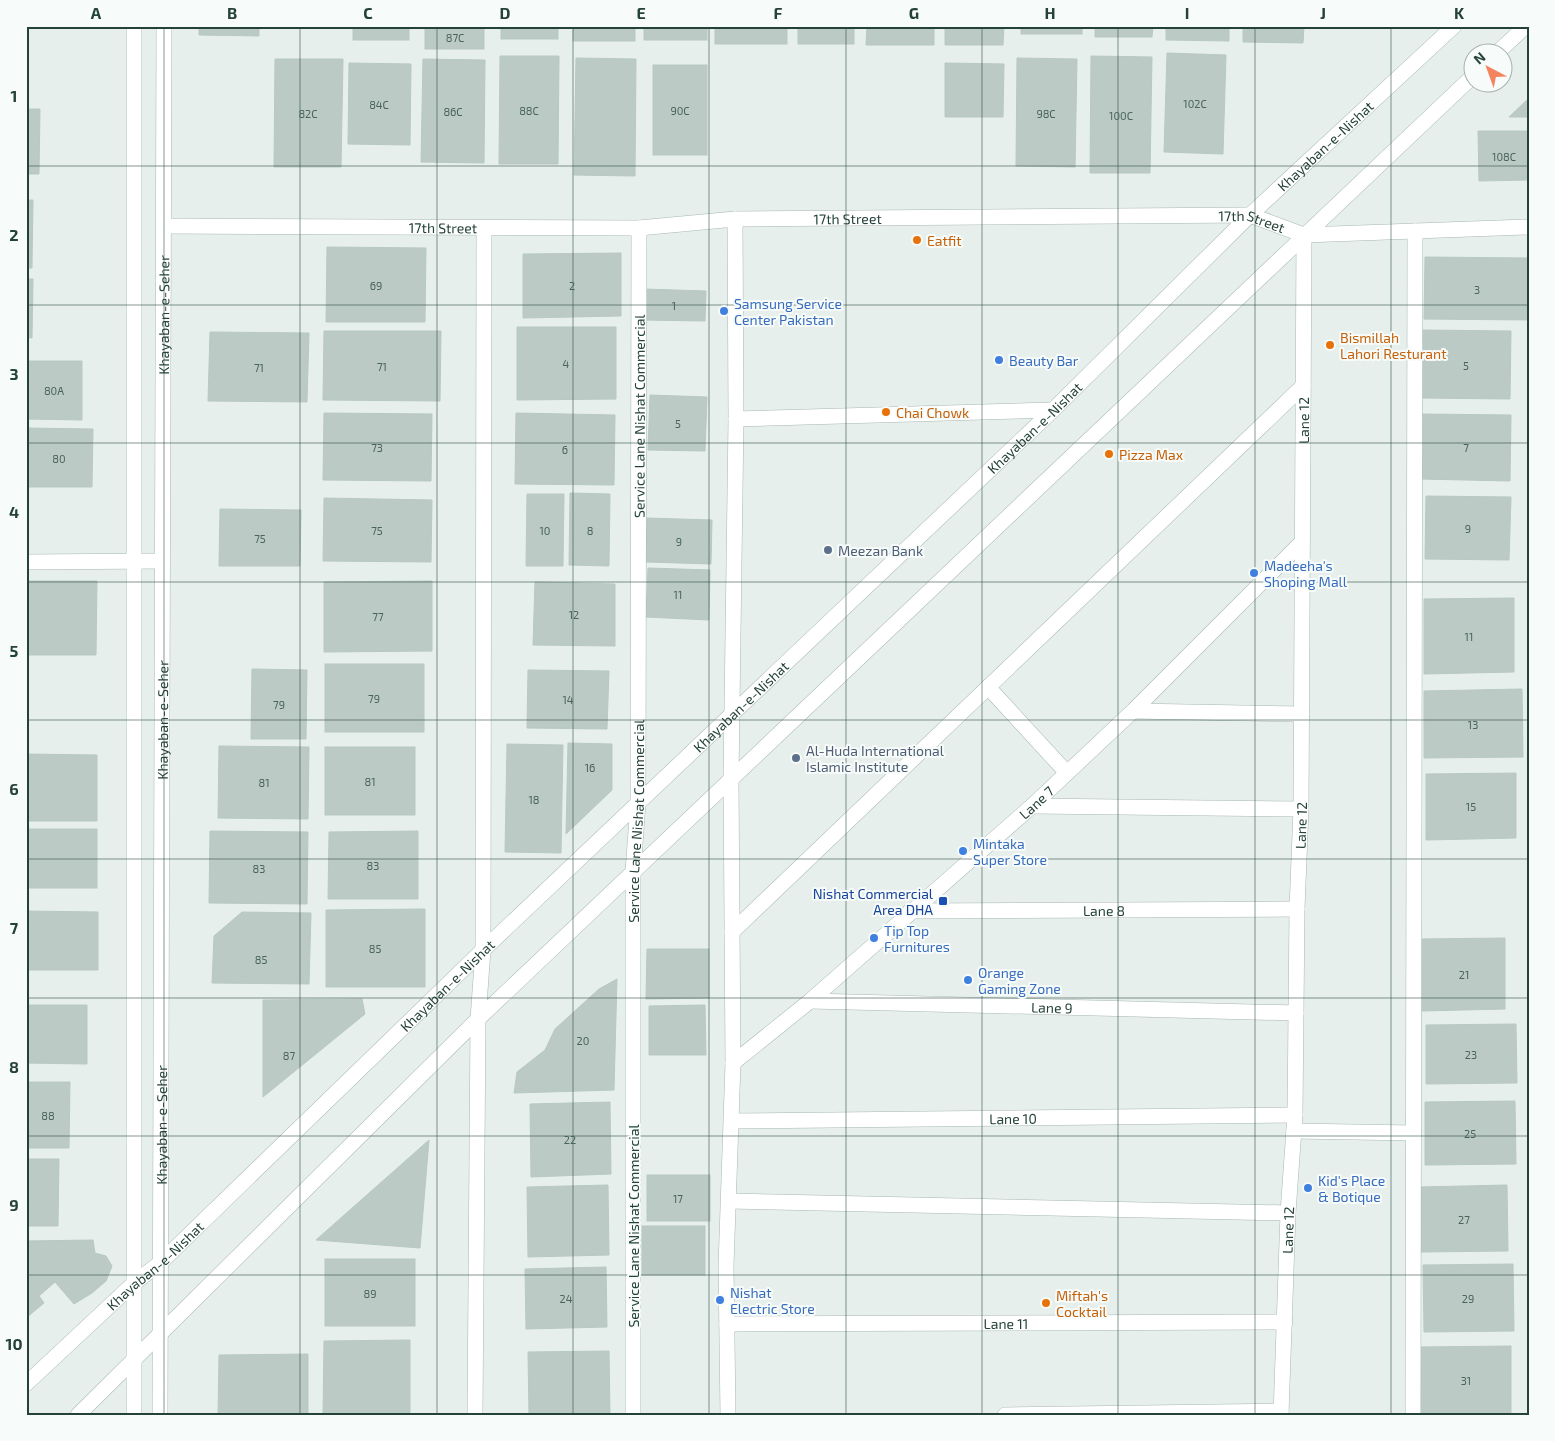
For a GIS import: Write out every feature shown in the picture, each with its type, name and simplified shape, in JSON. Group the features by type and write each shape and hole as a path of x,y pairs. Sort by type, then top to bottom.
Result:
{"street":[{"name":"Khayaban-e-Seher","path":"134,26 134,1415"},
{"name":"Khayaban-e-Seher","path":"160,1415 164,26"},
{"name":"Khayaban-e-Nishat","path":"26,1384 134,1284 160,1263 483,950 1053,410 1250,215 1454,26"},
{"path":"1509,42 1526,26"},
{"path":"78,1415 478,1019 1462,86"},
{"name":"17th Street","path":"164,226 484,229 640,228 735,220 1250,215 1304,235 1529,227"},
{"path":"728,1415 727,1324 733,1063 732,779 736,419 735,220"},
{"name":"Service Lane Nishat Commercial","path":"633,1415 633,872 638,803 640,228"},
{"path":"475,1415 478,1019 483,950 484,229"},
{"path":"1414,1415 1415,231"},
{"name":"Lane 12","path":"1281,1413 1288,1213 1295,1115 1297,909 1301,809 1304,235"},
{"path":"732,932 1303,386"},
{"path":"736,419 1053,410"},
{"name":"Lane 7","path":"733,1063 810,1001 910,911 1032,806 1133,711 1301,543"},
{"path":"26,562 162,561"},
{"path":"988,687 1066,773"},
{"path":"1133,711 1302,714"},
{"path":"1032,806 1301,809"},
{"name":"Lane 8","path":"910,911 1297,909"},
{"name":"Lane 9","path":"810,1001 1296,1014"},
{"name":"Lane 10","path":"732,1121 1295,1115"},
{"path":"1294,1131 1414,1132"},
{"path":"729,1201 1288,1213"},
{"name":"Lane 11","path":"727,1324 1284,1322"},
{"path":"1005,1415 1281,1413"}],"building":[{"path":"199,26 259,26 259,36 199,35"},
{"path":"353,26 409,26 409,40 353,40"},
{"path":"425,26 484,26 484,49 425,49"},
{"path":"501,26 558,26 558,39 501,39"},
{"path":"573,26 635,26 635,41 573,41"},
{"path":"644,26 707,26 707,40 644,40"},
{"path":"715,26 787,26 787,44 715,44"},
{"path":"798,26 854,26 854,44 798,44"},
{"path":"867,26 934,26 934,45 866,45"},
{"path":"945,26 1004,26 1003,45 945,45"},
{"path":"1021,26 1082,26 1082,34 1021,34"},
{"path":"1095,26 1153,26 1152,37 1095,37"},
{"path":"1166,26 1229,26 1229,41 1166,40"},
{"path":"1243,26 1304,26 1303,43 1243,42"},
{"path":"1167,53 1226,55 1223,154 1164,152"},
{"path":"500,56 559,56 558,164 499,164"},
{"path":"1091,56 1152,57 1150,173 1090,173"},
{"path":"576,58 636,59 635,176 574,175"},
{"path":"1017,58 1077,59 1075,167 1016,166"},
{"path":"275,59 343,59 341,167 274,167"},
{"path":"423,59 485,60 484,163 421,162"},
{"path":"349,63 411,64 410,145 348,144"},
{"path":"945,63 1004,64 1003,117 945,117"},
{"path":"653,65 707,65 707,155 653,155"},
{"path":"1529,98 1529,117 1509,117"},
{"path":"26,109 40,109 39,174 26,174"},
{"path":"1478,131 1529,131 1529,180 1479,181"},
{"path":"26,200 33,200 32,268 26,268"},
{"path":"327,247 426,248 425,322 326,322"},
{"path":"621,253 621,316 523,318 523,254"},
{"path":"1425,257 1529,258 1529,320 1424,319"},
{"path":"26,279 33,279 32,338 26,337"},
{"path":"644,289 706,291 705,321 643,320"},
{"path":"517,327 616,327 616,399 517,400"},
{"path":"1421,330 1511,331 1510,399 1420,398"},
{"path":"324,331 441,331 440,401 323,400"},
{"path":"210,332 309,333 307,402 208,401"},
{"path":"26,361 82,361 82,420 26,419"},
{"path":"650,395 707,397 705,451 648,450"},
{"path":"324,413 432,414 431,481 323,480"},
{"path":"516,413 615,415 614,485 515,484"},
{"path":"1421,414 1511,415 1510,481 1420,479"},
{"path":"26,428 93,429 92,487 26,487"},
{"path":"570,493 610,494 609,566 569,565"},
{"path":"527,494 564,494 563,566 526,566"},
{"path":"1426,496 1511,497 1509,560 1425,559"},
{"path":"324,498 432,500 431,562 323,561"},
{"path":"220,509 301,510 300,566 219,566"},
{"path":"647,518 712,520 711,564 646,562"},
{"path":"648,568 710,570 709,620 646,617"},
{"path":"26,581 97,581 96,655 26,655"},
{"path":"432,581 432,651 324,652 324,582"},
{"path":"535,582 615,584 615,646 533,645"},
{"path":"1514,598 1514,672 1424,674 1424,599"},
{"path":"325,664 424,664 424,732 325,732"},
{"path":"252,669 307,670 306,739 251,739"},
{"path":"528,670 609,671 607,729 527,728"},
{"path":"1522,689 1523,757 1424,758 1424,691"},
{"path":"568,743 612,744 612,790 566,834"},
{"path":"507,744 563,745 561,853 505,852"},
{"path":"219,746 309,747 308,819 218,818"},
{"path":"325,747 415,747 415,815 325,815"},
{"path":"26,754 97,755 97,821 26,821"},
{"path":"1516,773 1516,838 1426,840 1426,774"},
{"path":"26,829 97,829 97,888 26,888"},
{"path":"210,831 308,832 307,904 209,903"},
{"path":"418,831 418,899 328,899 329,832"},
{"path":"425,909 425,987 326,987 326,910"},
{"path":"26,911 98,912 98,970 26,970"},
{"path":"242,912 311,913 309,984 212,983 214,936"},
{"path":"1505,938 1505,1009 1422,1011 1422,939"},
{"path":"647,949 709,949 709,998 646,999"},
{"path":"617,979 614,1090 514,1093 517,1072 545,1050 555,1029 599,989"},
{"path":"362,999 365,1014 263,1097 263,1000"},
{"path":"26,1005 87,1005 87,1064 26,1063"},
{"path":"705,1005 706,1055 649,1055 649,1006"},
{"path":"1516,1024 1517,1083 1426,1084 1426,1025"},
{"path":"26,1082 70,1082 69,1148 26,1148"},
{"path":"1515,1101 1516,1164 1425,1165 1425,1102"},
{"path":"610,1102 611,1174 531,1177 530,1104"},
{"path":"429,1140 420,1248 316,1240"},
{"path":"26,1159 59,1159 58,1226 26,1226"},
{"path":"647,1175 710,1175 710,1221 647,1221"},
{"path":"608,1185 609,1255 528,1257 527,1187"},
{"path":"1507,1185 1508,1251 1421,1252 1421,1187"},
{"path":"642,1226 705,1226 705,1275 642,1275"},
{"path":"93,1240 95,1253 106,1256 112,1266 106,1281 92,1293 74,1304 55,1282 39,1296 44,1303 26,1318 26,1241"},
{"path":"325,1259 415,1259 415,1326 325,1326"},
{"path":"1513,1264 1514,1331 1424,1332 1423,1265"},
{"path":"606,1267 607,1327 526,1329 525,1269"},
{"path":"410,1340 410,1415 323,1415 324,1341"},
{"path":"1511,1346 1511,1414 1421,1415 1421,1347"},
{"path":"609,1351 610,1415 529,1415 528,1352"},
{"path":"308,1354 308,1415 218,1415 219,1355"}],"place":[{"name":"Eatfit","path":"917,240"},
{"name":"Samsung Service Center Pakistan","path":"724,311"},
{"name":"Bismillah Lahori Resturant","path":"1330,345"},
{"name":"Beauty Bar","path":"999,360"},
{"name":"Chai Chowk","path":"886,412"},
{"name":"Pizza Max","path":"1109,454"},
{"name":"Meezan Bank","path":"828,550"},
{"name":"Madeeha's Shoping Mall","path":"1254,573"},
{"name":"Al-Huda International Islamic Institute","path":"796,758"},
{"name":"Mintaka Super Store","path":"963,851"},
{"name":"Nishat Commercial Area DHA","path":"943,901"},
{"name":"Tip Top Furnitures","path":"874,938"},
{"name":"Orange Gaming Zone","path":"968,980"},
{"name":"Kid's Place & Botique","path":"1308,1188"},
{"name":"Nishat Electric Store","path":"720,1300"},
{"name":"Miftah's Cocktail","path":"1046,1303"}]}
